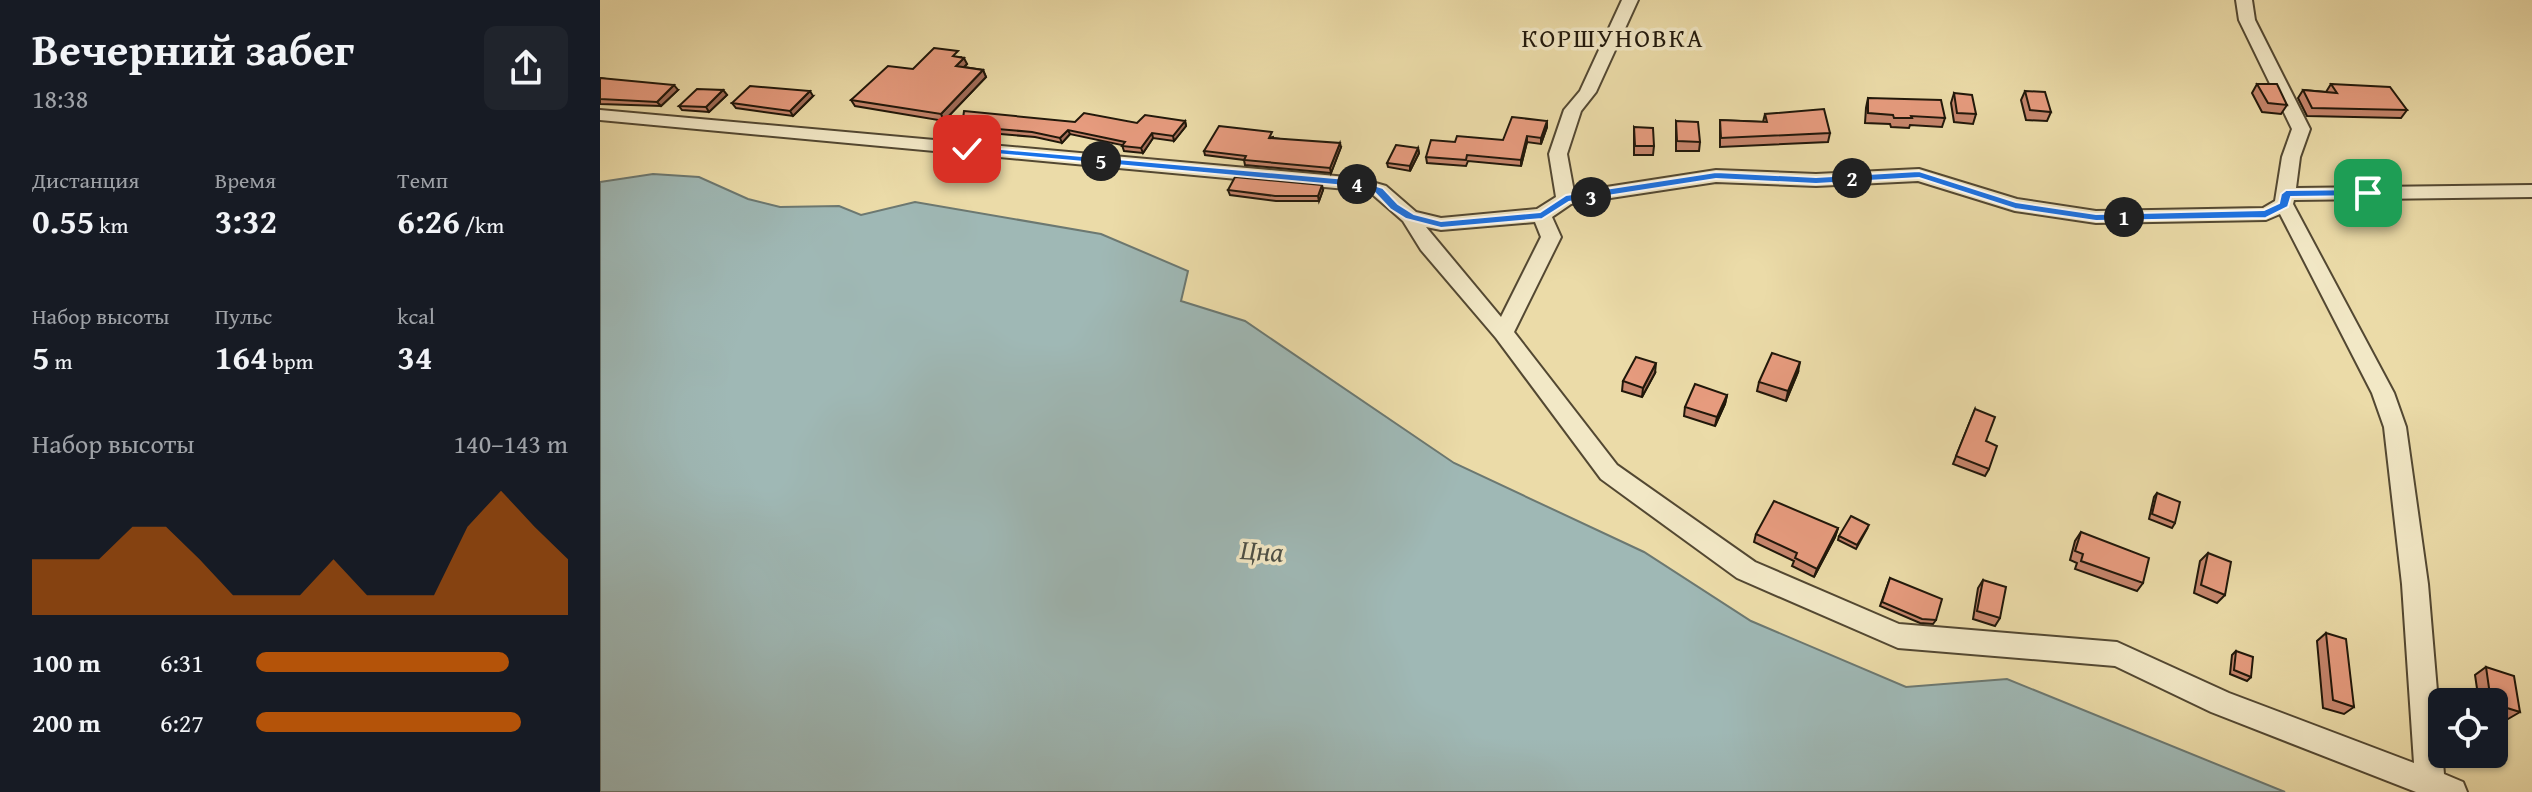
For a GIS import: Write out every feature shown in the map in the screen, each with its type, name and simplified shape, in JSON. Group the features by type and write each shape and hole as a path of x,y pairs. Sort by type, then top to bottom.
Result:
{"street":[{"path":"1566,199 1558,154 1573,110 1588,92 1630,0"},
{"path":"2244,0 2247,20 2301,129 2291,157 2285,199 2383,393 2395,427 2415,584 2430,782"},
{"path":"600,115 1358,184 1379,190 1410,217 1441,224 1542,215 1566,199 1716,176 1816,180 1919,175 2015,205 2096,217 2266,214 2285,199 2532,191"},
{"path":"1503,333 1551,237 1542,215"},
{"path":"1410,217 1428,245 1503,333 1609,472 1746,570 1898,636 2117,654 2221,703 2453,792"}],"water":[{"name":"Цна","path":"653,174 699,177 748,199 780,207 839,206 861,215 915,202 1101,234 1188,271 1181,301 1245,321 1454,463 1644,552 1751,621 1906,687 2007,679 2285,792 600,792 600,182"}],"building":[{"path":"934,48 958,51 953,56 964,58 956,66 983,70 941,114 851,100 888,66 913,69"},
{"path":"600,78 674,85 657,102 600,99"},
{"path":"2257,84 2277,84 2287,105 2268,103"},
{"path":"2331,84 2390,87 2407,110 2312,108 2303,90 2337,93"},
{"path":"750,86 810,91 790,111 732,103"},
{"path":"697,89 723,90 706,107 679,106"},
{"path":"2025,91 2045,92 2051,112 2030,110"},
{"path":"1954,93 1972,95 1976,114 1957,113"},
{"path":"1868,98 1941,100 1945,118 1894,118 1893,115 1868,113"},
{"path":"1824,109 1830,133 1721,138 1720,120 1767,122 1765,114"},
{"path":"964,111 1075,122 1084,113 1137,123 1145,115 1185,121 1173,136 1152,133 1141,148 1122,146 1125,142 1068,130 1060,138 1032,132 962,126"},
{"path":"1512,117 1547,121 1541,138 1527,136 1521,160 1467,155 1466,160 1426,157 1431,140 1455,142 1457,136 1503,140"},
{"path":"1676,121 1698,122 1700,142 1677,141"},
{"path":"1219,126 1272,132 1269,138 1340,143 1330,168 1244,160 1246,156 1204,151"},
{"path":"1634,127 1653,128 1654,146 1635,146"},
{"path":"1396,145 1418,148 1410,166 1387,163"},
{"path":"1235,177 1322,185 1318,196 1275,196 1228,190"},
{"path":"1772,353 1800,362 1788,391 1759,382"},
{"path":"1636,357 1656,363 1643,388 1623,381"},
{"path":"1695,384 1727,395 1717,417 1685,407"},
{"path":"1975,409 1995,417 1986,441 1997,446 1989,469 1956,456"},
{"path":"2157,493 2180,502 2175,523 2152,514"},
{"path":"1774,501 1838,528 1817,569 1795,558 1797,553 1756,534"},
{"path":"1851,516 1869,525 1857,545 1839,536"},
{"path":"2081,532 2149,558 2143,583 2081,561 2083,554 2075,551"},
{"path":"2208,553 2231,562 2225,595 2201,585"},
{"path":"1890,578 1942,599 1936,620 1922,619 1882,602"},
{"path":"1983,580 2006,587 2000,618 1977,611"},
{"path":"2326,633 2346,639 2354,707 2333,700"},
{"path":"2236,651 2253,657 2251,677 2234,670"},
{"path":"2486,667 2514,676 2520,712 2508,708 2508,688 2489,688"}],"district":[{"name":"КОРШУНОВКА","path":"1613,37"}],"route":[{"path":"967,149 1358,184 1379,190 1410,217 1441,224 1469,224 1542,215 1566,199 1586,198 1685,178 1716,176 1816,180 1919,175 2015,205 2096,217 2266,214 2284,204 2286,194 2368,193"}]}
